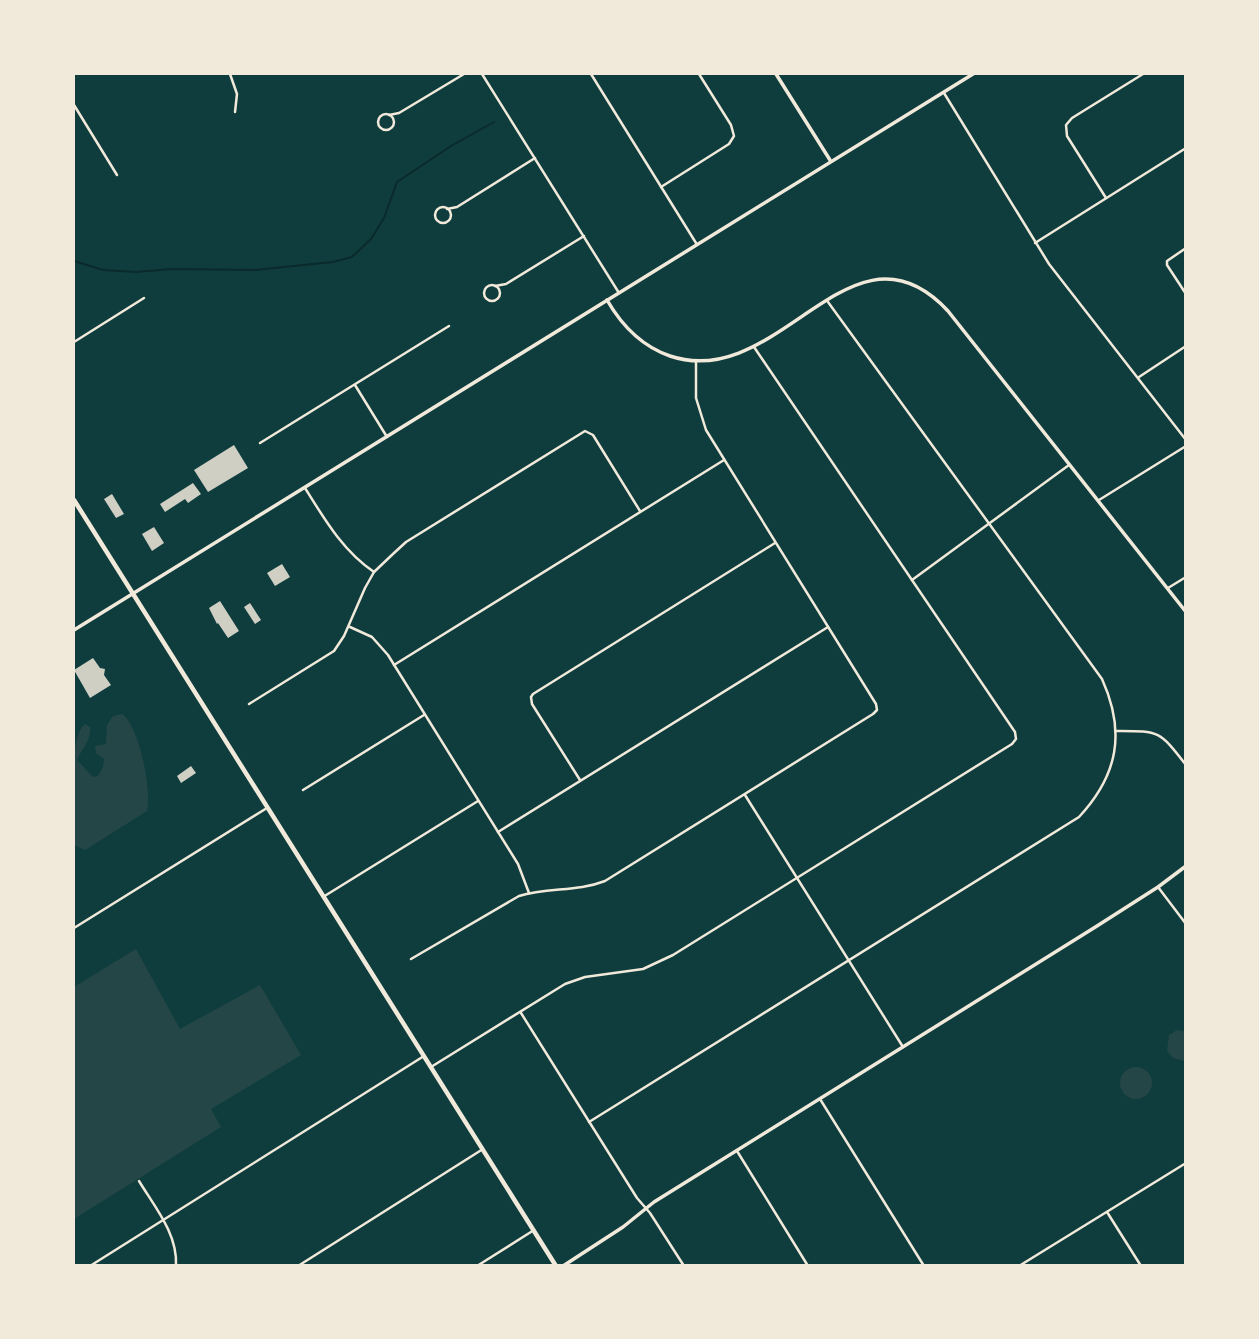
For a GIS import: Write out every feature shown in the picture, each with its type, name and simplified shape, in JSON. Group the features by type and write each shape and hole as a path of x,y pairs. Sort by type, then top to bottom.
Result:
{"main road":[{"path":"74,500 556,1265"}],"street":[{"path":"230,74 237,94 235,112"},
{"path":"400,114 380,117 380,127 386,130 400,114 464,74"},
{"path":"482,74 619,293"},
{"path":"591,74 696,243"},
{"path":"661,187 729,144 733,136 731,125 698,74"},
{"path":"776,74 830,160"},
{"path":"74,630 973,74"},
{"path":"1106,198 1067,136 1066,125 1069,120 1143,74"},
{"path":"943,92 1035,243 1065,286 1185,440"},
{"path":"74,105 117,175"},
{"path":"389,115 393,123"},
{"path":"1035,243 1185,148"},
{"path":"457,207 444,223 437,220 437,211 457,207 535,158"},
{"path":"447,208 451,217"},
{"path":"506,285 486,289 485,296 493,301 506,285 584,236"},
{"path":"1185,248 1167,261 1185,294"},
{"path":"607,300 622,324 645,344 660,353 696,362 729,358 754,347 858,284 878,279 903,281 929,293 948,311 1185,612"},
{"path":"495,286 499,294"},
{"path":"74,342 144,298"},
{"path":"589,1122 1079,817 1097,796 1108,774 1116,731 1111,702 1102,679 827,301"},
{"path":"260,443 449,326"},
{"path":"1138,378 1185,346"},
{"path":"431,1067 577,979 631,972 658,963 1012,744 1016,739 1015,732 754,347"},
{"path":"411,959 510,900 529,893 580,889 605,881 873,715 877,710 876,704 706,430 699,411 695,381 696,362"},
{"path":"355,384 387,437"},
{"path":"249,704 334,651 342,641 374,572 407,542 582,433 588,431 593,435 640,511"},
{"path":"1098,501 1185,446"},
{"path":"394,665 724,460"},
{"path":"912,580 1069,465"},
{"path":"305,488 334,533 354,556 374,572"},
{"path":"580,781 532,704 531,697 775,543"},
{"path":"1167,589 1185,577"},
{"path":"348,626 372,637 394,665 518,864 529,893"},
{"path":"498,832 828,627"},
{"path":"303,790 424,715"},
{"path":"1116,731 1158,734 1185,765"},
{"path":"745,794 904,1047"},
{"path":"323,897 478,801"},
{"path":"74,928 267,808"},
{"path":"563,1265 623,1227 645,1208 1158,887 1185,866"},
{"path":"1158,887 1185,924"},
{"path":"520,1012 637,1198 684,1265"},
{"path":"90,1265 424,1056"},
{"path":"820,1099 924,1265"},
{"path":"298,1265 483,1149"},
{"path":"737,1151 808,1265"},
{"path":"1018,1265 1185,1163"},
{"path":"139,1181 174,1244 176,1265"},
{"path":"1107,1211 1141,1265"},
{"path":"477,1265 534,1230"}],"shaded area":[{"path":"122,714 134,731 143,759 148,789 147,811 85,850 74,845 72,780 79,732 85,724 90,727 88,741 77,760 93,777 98,776 104,759 96,753 95,746 106,744 107,725 113,716"},
{"path":"136,949 180,1029 260,985 301,1055 211,1109 221,1127 74,1219 74,987"},
{"path":"1177,1030 1185,1031 1185,1061 1173,1058 1167,1051 1169,1035"},
{"path":"1136,1067 1147,1072 1152,1083 1147,1094 1136,1099 1125,1094 1120,1083 1125,1072"}],"building":[{"path":"234,445 248,468 208,492 194,470"},
{"path":"193,483 201,494 188,503 185,499 165,512 160,504"},
{"path":"112,494 124,514 116,518 104,499"},
{"path":"154,527 164,543 152,551 142,534"},
{"path":"282,564 290,577 275,586 267,573"},
{"path":"220,601 239,631 228,638 209,608"},
{"path":"250,603 261,620 255,624 244,607"},
{"path":"93,658 100,668 105,669 104,675 111,685 90,698 74,670"},
{"path":"191,766 196,773 181,783 177,776"}],"waterway":[{"path":"74,261 103,270 136,272 172,269 255,270 333,262 352,257 371,239 384,218 397,182 451,146 494,122"}]}
